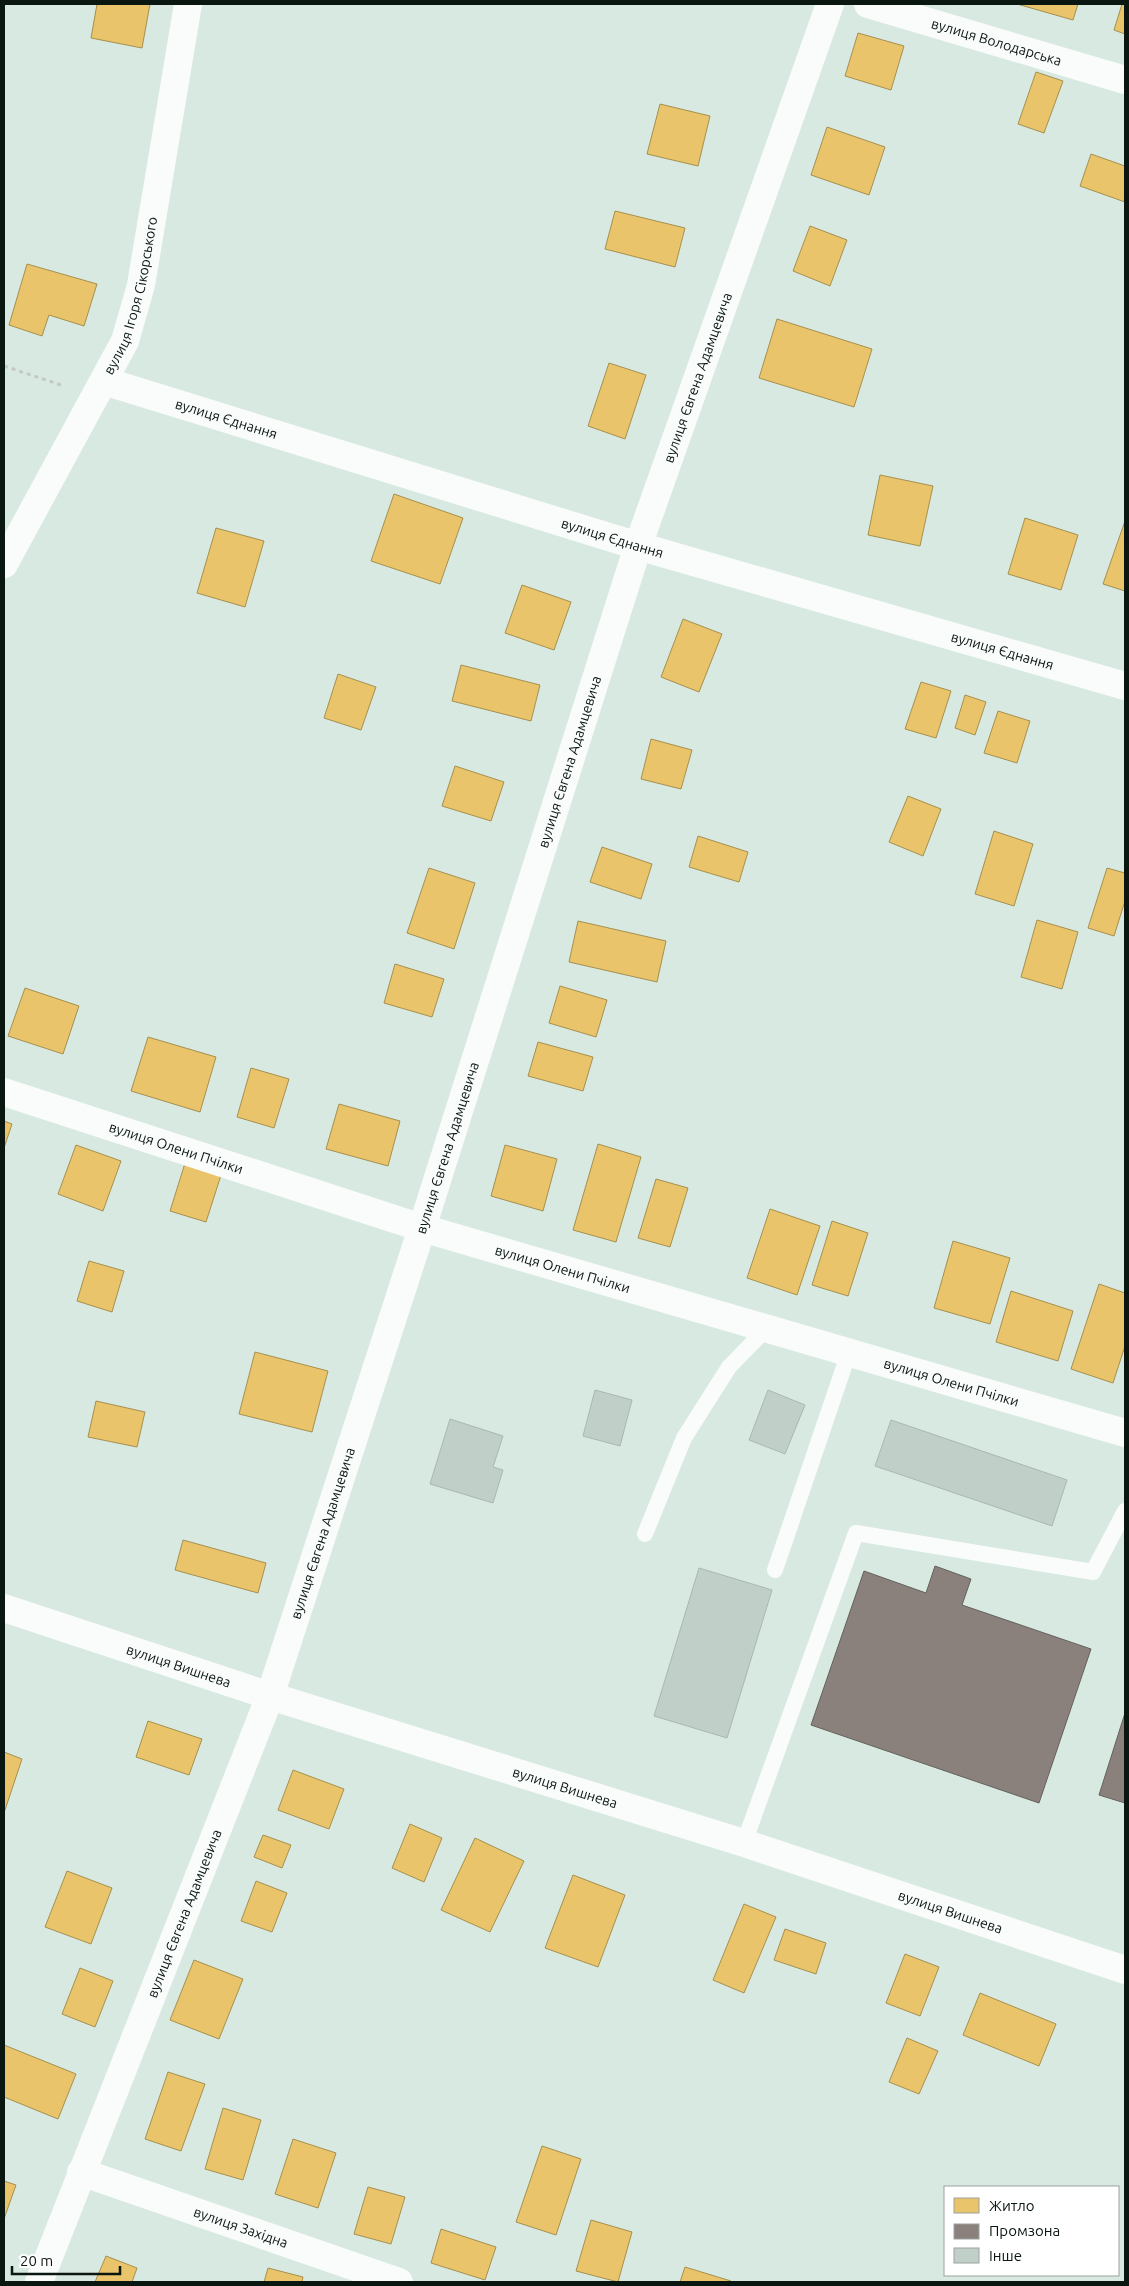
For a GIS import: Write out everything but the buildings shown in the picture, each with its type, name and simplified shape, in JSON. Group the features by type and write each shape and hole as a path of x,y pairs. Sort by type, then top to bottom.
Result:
{"street":[{"name":"вулиця Ігоря Сікорського","path":"4,564 125,341 141,285 188,4"},
{"name":"вулиця Євгена Адамцевича","path":"39,2282 270,1696 422,1228 638,546 830,4"},
{"name":"вулиця Володарська","path":"868,4 1125,80"},
{"name":"вулиця Єднання","path":"100,388 638,546 1125,686"},
{"name":"вулиця Олени Пчілки","path":"4,1092 422,1228 1125,1433"},
{"name":"вулиця Вишнева","path":"4,1608 270,1696 744,1843 1125,1970"},
{"name":"вулиця Західна","path":"81,2172 399,2282"}],"lane":[{"path":"645,1534 684,1438 730,1367 767,1328"},
{"path":"775,1570 849,1352"},
{"path":"744,1843 856,1534 1093,1572 1125,1511"}],"path":[{"path":"4,366 100,388"}]}
